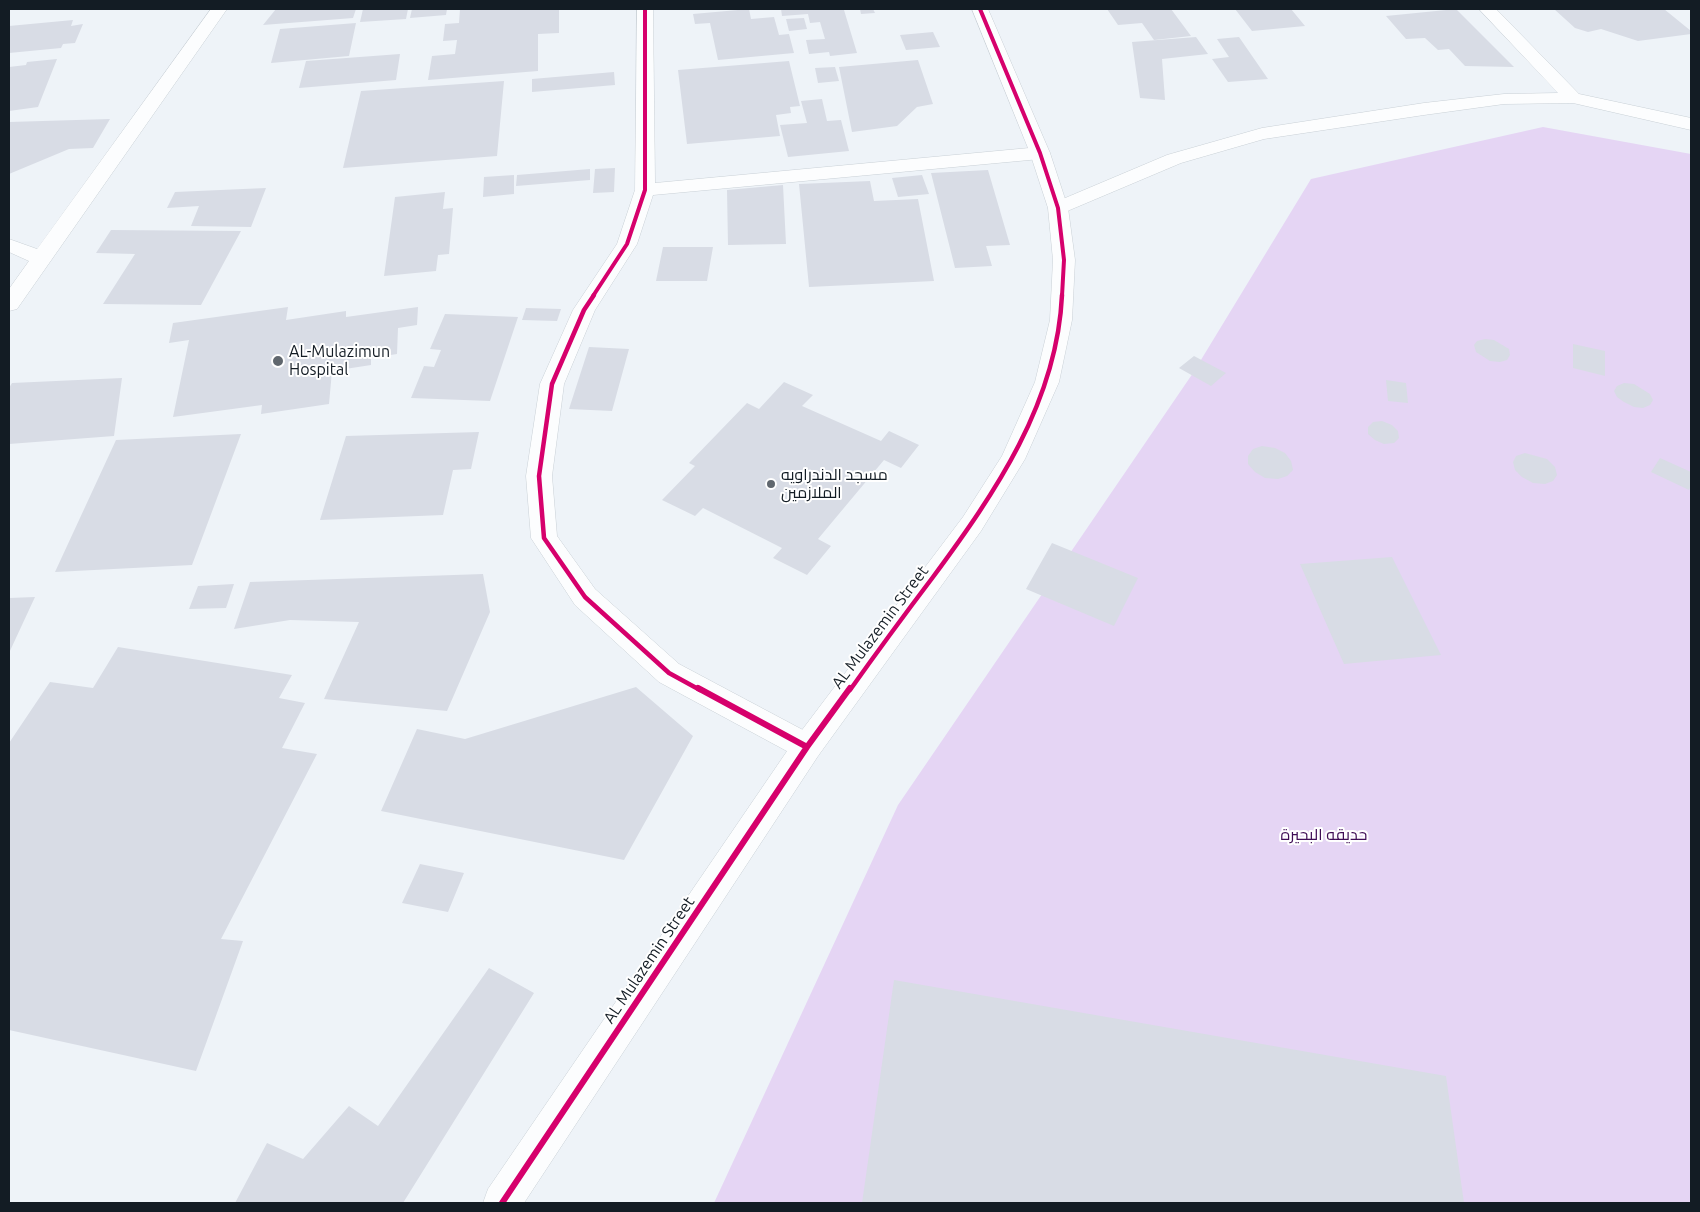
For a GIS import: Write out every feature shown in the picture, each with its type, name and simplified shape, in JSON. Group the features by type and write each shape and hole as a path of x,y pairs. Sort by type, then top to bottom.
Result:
{"street":[{"path":"9,304 219,9"},
{"path":"646,9 645,190 626,244 584,310 552,384 539,476 544,538 585,597 668,673 807,747"},
{"name":"AL Mulazemin Street","path":"502,1203 807,747 972,524 1013,459 1047,382 1061,320 1064,260 1058,208 1040,153 980,9"},
{"path":"1487,9 1573,98"},
{"path":"1058,208 1174,159 1262,134 1424,109 1495,100 1573,98 1691,124"},
{"path":"1673,119 1691,115"},
{"path":"645,190 1040,153"},
{"path":"9,245 41,258"}],"green space":[{"name":"حديقه البحيرة","path":"1543,127 1691,154 1691,1203 714,1203 898,805 1193,373 1311,179"}],"building":[{"path":"276,9 356,9 353,18 263,25"},
{"path":"363,9 408,9 406,19 360,22"},
{"path":"412,9 447,9 446,15 410,18"},
{"path":"460,9 563,10 559,10 559,33 538,34 538,71 428,80 432,56 455,54 457,40 443,41 445,24 459,23"},
{"path":"749,9 751,19 774,17 779,35 789,34 794,53 718,60 710,23 695,24 693,14"},
{"path":"781,9 844,10 857,53 830,56 829,52 809,54 806,40 825,39 820,22 810,23 808,14 782,16"},
{"path":"860,9 873,9 875,13 861,14"},
{"path":"1107,9 1171,9 1191,36 1154,40 1142,23 1118,25"},
{"path":"1235,9 1291,9 1305,26 1252,31"},
{"path":"1456,9 1514,67 1465,66 1449,49 1438,50 1425,38 1406,39 1386,16"},
{"path":"1554,9 1664,9 1691,31 1691,34 1638,41 1601,29 1588,32 1575,28"},
{"path":"804,18 807,29 789,31 786,19"},
{"path":"73,20 71,26 83,24 75,43 63,44 61,48 9,53 9,26"},
{"path":"356,23 349,56 271,63 280,29"},
{"path":"933,32 940,47 906,50 900,35"},
{"path":"1196,37 1208,54 1162,59 1165,100 1140,98 1132,42"},
{"path":"1239,37 1268,79 1228,82 1212,59 1229,57 1217,39"},
{"path":"400,54 396,80 299,88 306,61"},
{"path":"57,59 38,107 9,111 9,67 26,65 27,62"},
{"path":"918,60 933,104 917,107 897,126 852,132 839,67"},
{"path":"789,61 800,106 790,107 791,113 776,115 780,136 687,144 678,70"},
{"path":"835,67 839,81 818,83 815,68"},
{"path":"614,72 615,85 532,92 532,79"},
{"path":"504,81 497,156 343,168 361,91"},
{"path":"822,99 827,121 841,120 849,151 788,157 780,125 807,123 801,101"},
{"path":"110,119 93,148 69,149 9,174 9,122"},
{"path":"615,168 614,192 593,193 595,169"},
{"path":"590,169 590,180 516,186 517,175"},
{"path":"988,170 1010,245 986,246 992,266 955,268 931,173"},
{"path":"514,175 514,194 483,197 484,177"},
{"path":"922,175 929,194 898,197 892,178"},
{"path":"870,181 874,201 918,199 934,281 809,287 799,184"},
{"path":"783,185 786,244 728,245 727,190"},
{"path":"266,188 251,227 191,226 199,206 167,208 175,192"},
{"path":"445,192 443,209 453,208 449,254 438,255 436,271 384,276 395,197"},
{"path":"111,230 241,231 201,305 103,304 135,254 96,253"},
{"path":"663,247 713,247 707,281 656,281"},
{"name":"AL-Mulazimun Hospital","path":"288,307 286,320 346,311 346,317 418,307 417,325 398,328 397,354 371,358 371,365 332,371 329,404 261,414 262,405 173,417 189,340 169,343 173,323"},
{"path":"526,308 561,309 557,321 522,320"},
{"path":"445,314 518,317 490,401 411,398 424,366 434,367 441,350 430,349"},
{"path":"1485,339 1494,340 1509,349 1510,355 1507,360 1500,362 1490,361 1476,352 1474,345 1477,341"},
{"path":"1573,344 1605,351 1605,376 1573,368"},
{"path":"589,347 629,349 612,411 569,409"},
{"path":"1194,356 1226,373 1211,386 1179,368"},
{"path":"122,378 114,436 9,444 9,388 12,383"},
{"path":"1386,380 1406,383 1408,403 1388,401"},
{"name":"مسجد الدندراويه الملازمين","path":"784,382 813,395 802,406 881,441 889,431 919,445 901,468 884,460 818,539 831,546 807,575 773,558 782,548 703,508 695,516 662,500 695,466 689,463 747,403 759,409"},
{"path":"1624,383 1634,384 1650,394 1653,400 1650,405 1643,408 1634,407 1617,397 1614,391 1617,386"},
{"path":"1382,421 1392,425 1398,431 1399,438 1394,443 1384,444 1368,434 1368,427 1373,422"},
{"path":"479,432 471,469 453,470 443,515 320,520 346,436"},
{"path":"241,434 192,565 55,572 116,440"},
{"path":"1262,446 1275,448 1285,453 1291,461 1293,470 1287,476 1278,479 1265,478 1255,472 1248,464 1248,456 1253,449"},
{"path":"1525,453 1547,459 1555,467 1557,475 1553,481 1545,484 1533,483 1522,477 1515,470 1513,462 1516,456"},
{"path":"1660,458 1691,472 1691,486 1689,490 1651,472"},
{"path":"1052,543 1138,578 1114,626 1026,589"},
{"path":"1392,557 1441,655 1344,664 1300,564"},
{"path":"483,574 490,612 447,711 324,699 359,622 290,620 234,629 250,582"},
{"path":"234,584 226,608 189,609 198,586"},
{"path":"35,597 9,653 9,598"},
{"path":"118,647 292,675 279,698 305,703 282,748 317,754 221,939 243,941 196,1071 9,1030 9,743 50,682 93,688"},
{"path":"636,687 693,736 624,860 381,811 417,729 465,739"},
{"path":"420,864 464,873 448,912 402,903"},
{"path":"489,968 534,993 403,1203 235,1203 267,1143 303,1159 349,1106 378,1126"},
{"path":"894,980 1446,1076 1464,1203 862,1203"}],"cycle path":[{"path":"645,9 645,190 627,244 584,310 552,384 539,476 544,538 585,597 669,673 807,747"},
{"path":"502,1203 807,747 972,524 1013,459 1047,382 1061,320 1064,260 1058,208 1040,153 980,9"}],"place":[{"name":"AL-Mulazimun Hospital","path":"278,361"},
{"name":"مسجد الدندراويه الملازمين","path":"771,484"}]}
